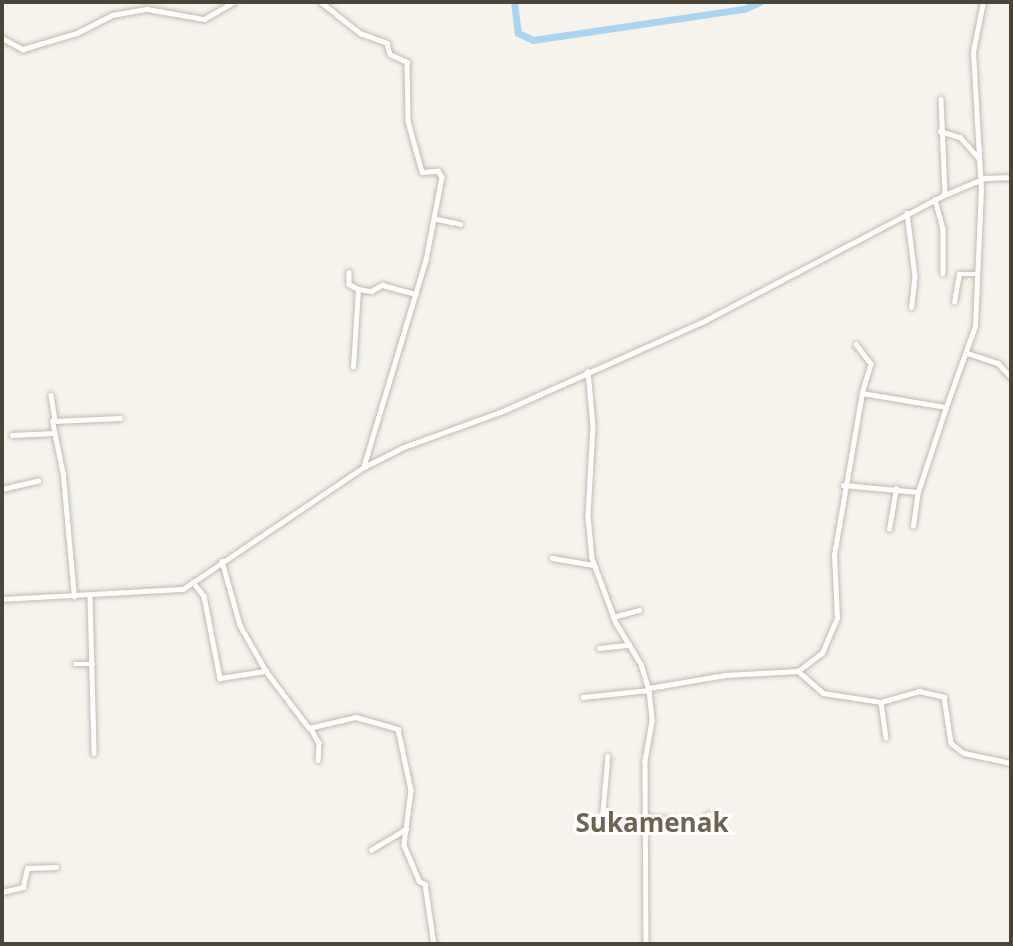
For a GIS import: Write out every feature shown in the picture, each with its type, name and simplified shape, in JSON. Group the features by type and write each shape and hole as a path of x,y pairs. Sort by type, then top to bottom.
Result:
{"street":[{"path":"2,38 23,49 77,33 112,15 147,9 204,19 234,2"},
{"path":"320,2 360,33 387,43 390,54 407,62 408,121 422,172 439,172 442,177 437,219 364,467"},
{"path":"914,526 918,492 975,326 981,180 973,52 983,2"},
{"path":"941,99 940,131 945,194"},
{"path":"940,131 960,137 979,159"},
{"path":"2,599 174,592 364,467 732,308 945,194 981,180 1011,177"},
{"path":"935,199 943,229 943,273"},
{"path":"907,213 915,276 912,307"},
{"path":"437,219 460,224"},
{"path":"349,272 349,284 358,289 371,291 382,285 416,294"},
{"path":"954,302 959,274 978,274"},
{"path":"353,367 358,289"},
{"path":"583,697 649,689 725,675 798,671 824,652 837,618 834,555 843,485 862,393 871,364 856,344"},
{"path":"967,353 998,363 1011,377"},
{"path":"588,371 593,426 588,516 594,565 613,617 630,645 649,689 646,944"},
{"path":"862,393 946,407"},
{"path":"51,394 54,433 63,475 74,597"},
{"path":"55,419 120,418"},
{"path":"12,435 54,433"},
{"path":"2,489 38,481"},
{"path":"843,485 918,492"},
{"path":"890,529 897,488"},
{"path":"552,558 594,565"},
{"path":"222,561 240,625 266,671 311,729 319,743 318,760"},
{"path":"193,582 204,596 220,678 266,671"},
{"path":"90,597 94,753"},
{"path":"613,617 639,610"},
{"path":"599,648 630,645"},
{"path":"75,664 93,664"},
{"path":"798,671 823,693 881,702 918,691 944,697 951,744 964,753 1011,763"},
{"path":"881,702 886,738"},
{"path":"311,729 356,718 398,729 411,789 404,845 419,881 425,884 434,944"},
{"path":"608,757 603,812 620,826 647,827"},
{"path":"646,817 684,822 702,820 708,815"},
{"path":"371,850 407,829"},
{"path":"2,892 23,887 27,868 56,867"}],"waterway":[{"path":"514,2 518,33 533,40 744,9 760,2"},
{"path":"1011,115 1011,139"}],"district":[{"name":"Sukamenak","path":"652,823"}]}
